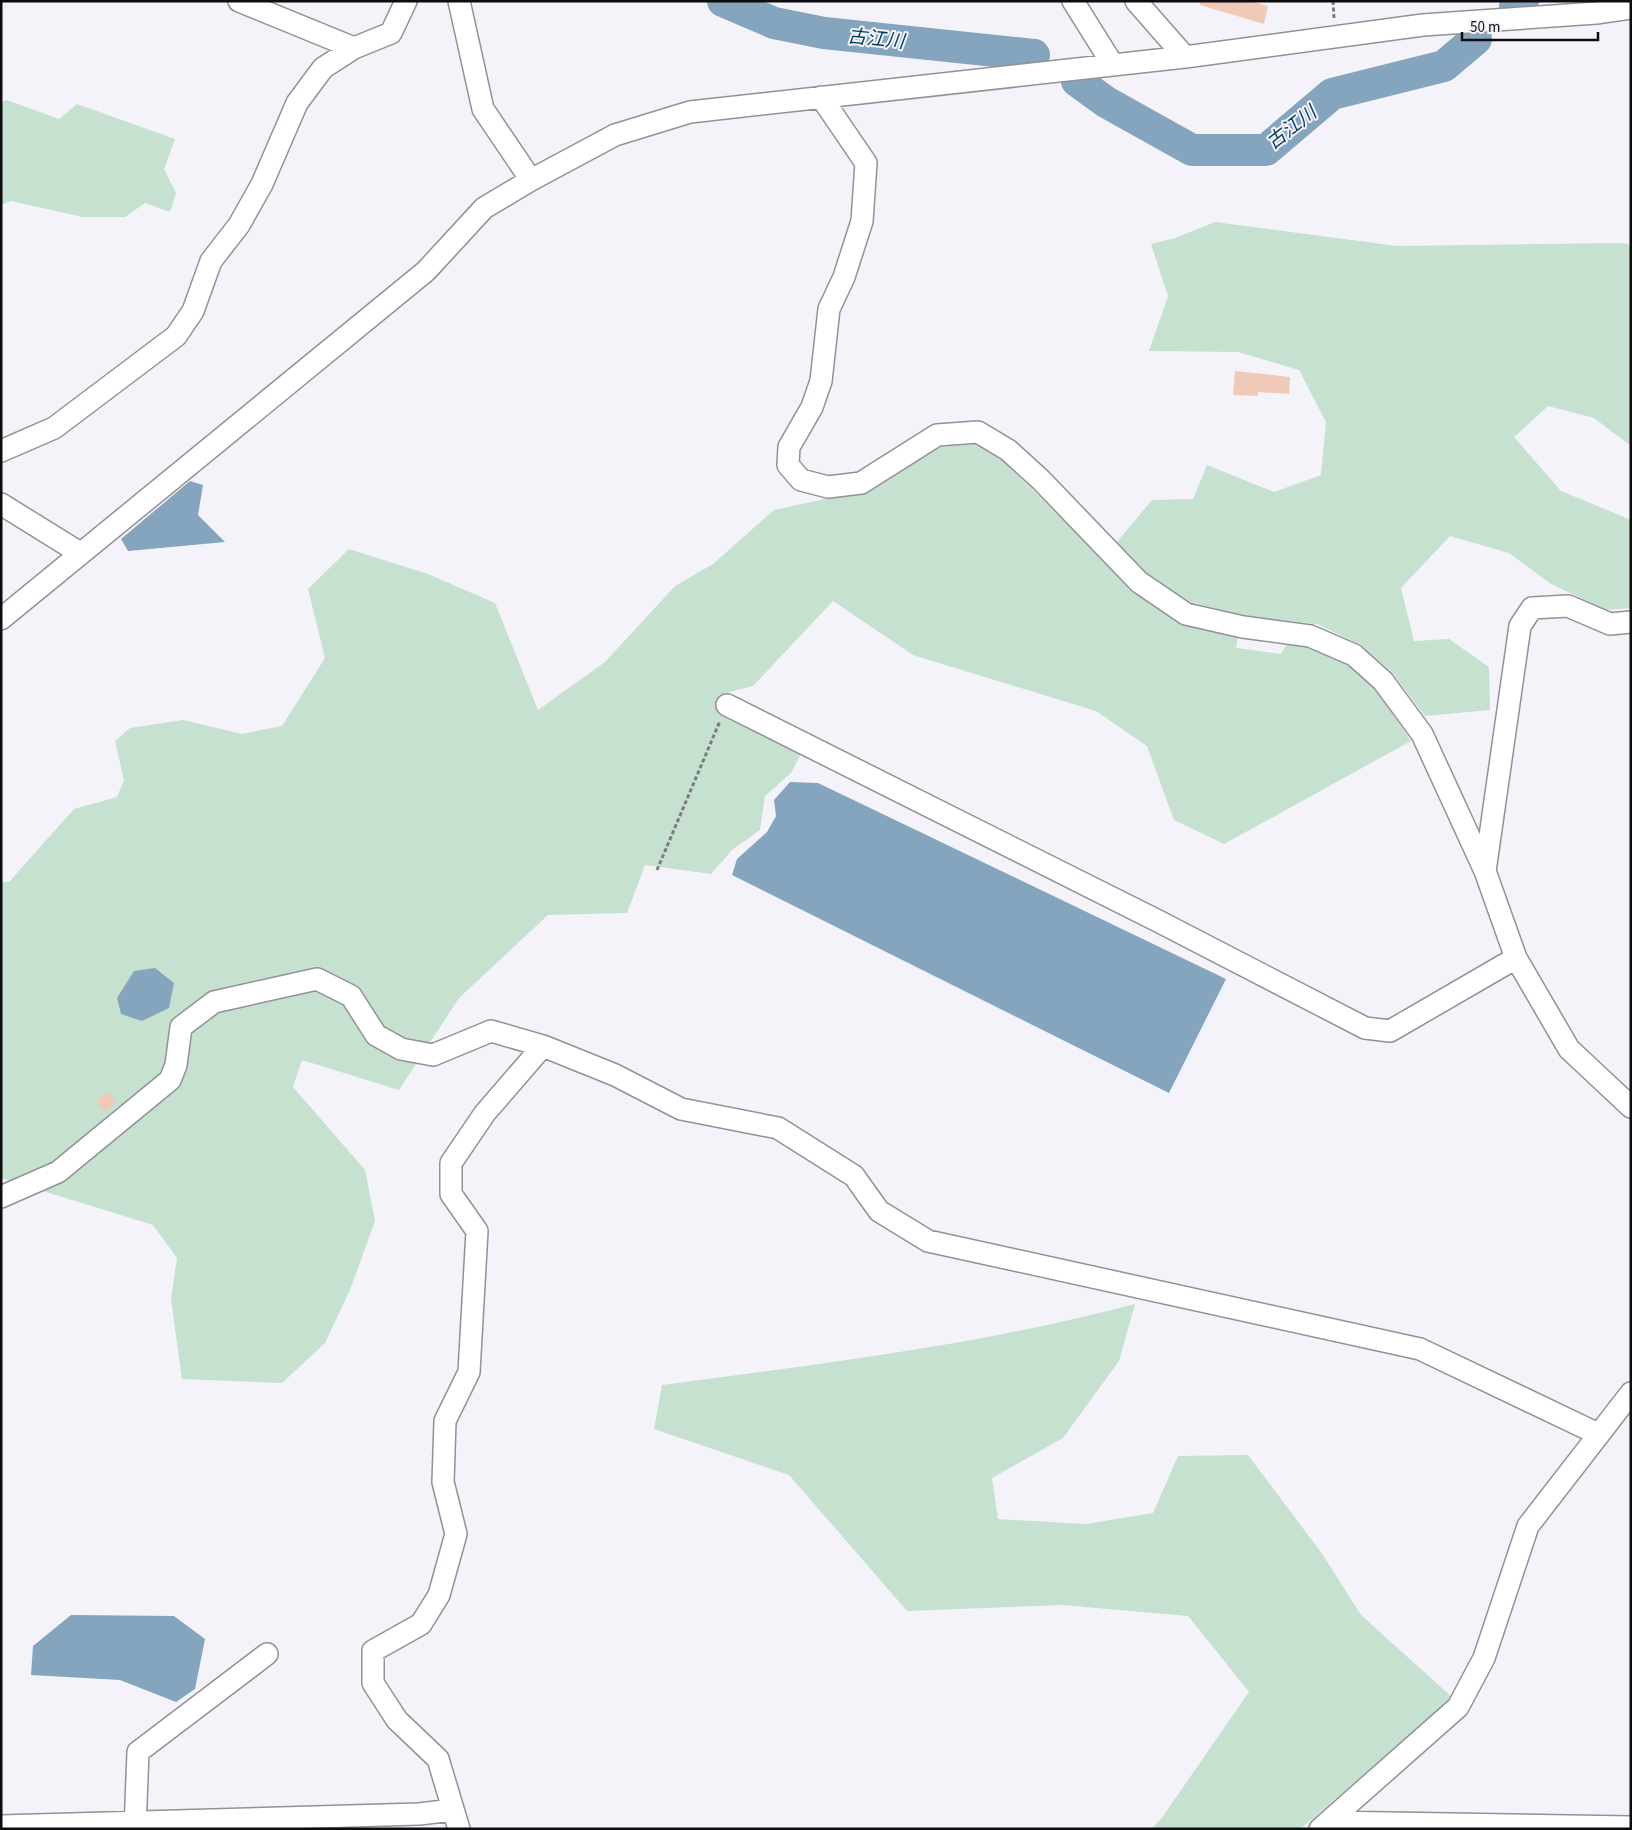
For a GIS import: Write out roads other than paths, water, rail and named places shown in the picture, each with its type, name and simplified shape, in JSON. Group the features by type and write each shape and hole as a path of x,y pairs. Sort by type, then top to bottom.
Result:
{"street":[{"path":"239,1 354,48"},
{"path":"1,451 54,428 176,336 193,311 211,261 239,225 262,184 297,103 323,68 354,48 391,33 406,1"},
{"path":"459,1 483,109 531,180"},
{"path":"1073,1 1113,65"},
{"path":"1136,1 1185,58"},
{"path":"1,619 426,271 484,208 531,180 614,136 690,112 1185,58 1423,25 1631,8"},
{"path":"821,97 866,163 862,221 844,277 829,309 821,381 812,407 790,447 788,466 801,480 828,487 861,482 937,435 978,432 1008,450 1041,480 1139,582 1186,614 1243,627 1310,636 1354,655 1383,681 1422,734 1485,872 1516,958 1569,1049 1631,1107"},
{"path":"1,504 80,553"},
{"path":"1485,872 1520,626 1532,608 1568,606 1610,624 1631,622"},
{"path":"727,705 1158,920 1365,1028 1390,1031 1516,958"},
{"path":"1,1197 58,1172 170,1080 176,1065 180,1027 214,1002 317,979 351,996 376,1035 401,1049 433,1055 491,1032 543,1046 615,1075 681,1109 778,1128 854,1176 879,1211 928,1241 1420,1349 1598,1434"},
{"path":"1,1826 456,1819 438,1759 397,1720 373,1683 373,1651 421,1624 439,1595 456,1534 443,1482 445,1421 469,1372 477,1232 451,1194 451,1163 484,1114 543,1046"},
{"path":"1324,1825 1458,1707 1484,1658 1528,1526 1631,1392"},
{"path":"135,1825 138,1752 267,1654"},
{"path":"1324,1825 1631,1827"}],"water":[{"path":"190,481 203,485 198,515 225,542 128,551 121,539"},
{"path":"790,782 818,783 1226,979 1169,1093 732,875 737,859 767,832 776,816 774,800"},
{"path":"155,968 174,983 169,1008 142,1021 121,1014 117,998 134,971"},
{"path":"71,1615 174,1616 205,1639 195,1689 176,1702 120,1680 31,1675 33,1646"}],"waterway":[{"name":"古江川","path":"723,1 774,23 824,33 1034,55"},
{"name":"古江川","path":"1515,6 1523,1"},
{"name":"古江川","path":"1077,81 1106,102 1192,150 1266,150 1332,94 1444,66 1476,39"}]}
